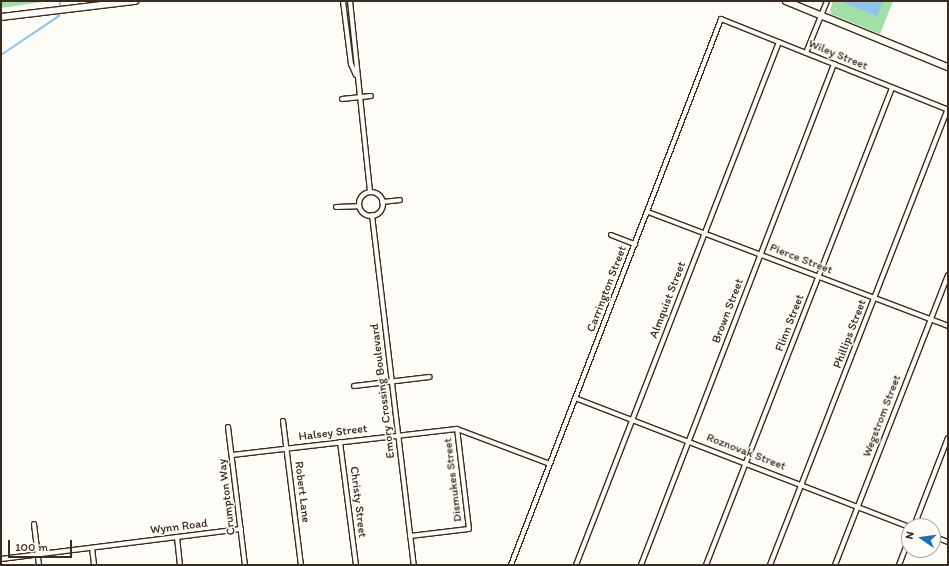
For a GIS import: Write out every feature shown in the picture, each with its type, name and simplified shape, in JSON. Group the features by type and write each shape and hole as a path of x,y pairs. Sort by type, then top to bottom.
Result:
{"main road":[{"path":"1,17 134,1"},
{"path":"786,1 948,67"}],"street":[{"path":"343,1 351,64 356,75"},
{"path":"350,1 357,60 356,75 370,192"},
{"path":"806,53 827,1"},
{"name":"Wiley Street","path":"722,19 948,110"},
{"name":"Carrington Street","path":"511,565 722,19"},
{"name":"Almquist Street","path":"576,565 779,42"},
{"name":"Brown Street","path":"641,565 834,64"},
{"name":"Flinn Street","path":"706,565 892,88"},
{"path":"342,99 371,96"},
{"name":"Phillips Street","path":"770,565 948,110"},
{"path":"370,192 378,194 382,202 379,212 372,215 364,214 359,206 361,197 370,192"},
{"path":"382,202 400,200"},
{"path":"336,207 359,206"},
{"name":"Pierce Street","path":"648,212 948,326"},
{"name":"Emory Crossing Boulevard","path":"372,215 414,565"},
{"path":"611,235 635,244"},
{"name":"Wegstrom Street","path":"835,565 948,275"},
{"path":"354,386 429,377"},
{"name":"Roznovak Street","path":"575,398 633,419 901,524"},
{"name":"Robert Lane","path":"283,421 301,565"},
{"name":"Crumpton Way","path":"228,428 245,565"},
{"name":"Halsey Street","path":"232,455 457,429 550,464"},
{"name":"Dismukes Street","path":"410,536 469,529 457,429"},
{"path":"917,518 948,438"},
{"name":"Christy Street","path":"340,442 356,565"},
{"path":"34,524 39,565"},
{"name":"Wynn Road","path":"1,559 241,530"},
{"path":"177,537 180,565"},
{"path":"92,548 94,565"}],"green space":[{"path":"1,1 49,1 1,8"},
{"path":"833,1 893,1 880,34 831,14 830,10"}],"water":[{"path":"840,1 883,1 877,16"}],"waterway":[{"path":"1,55 59,16 60,1"}]}
